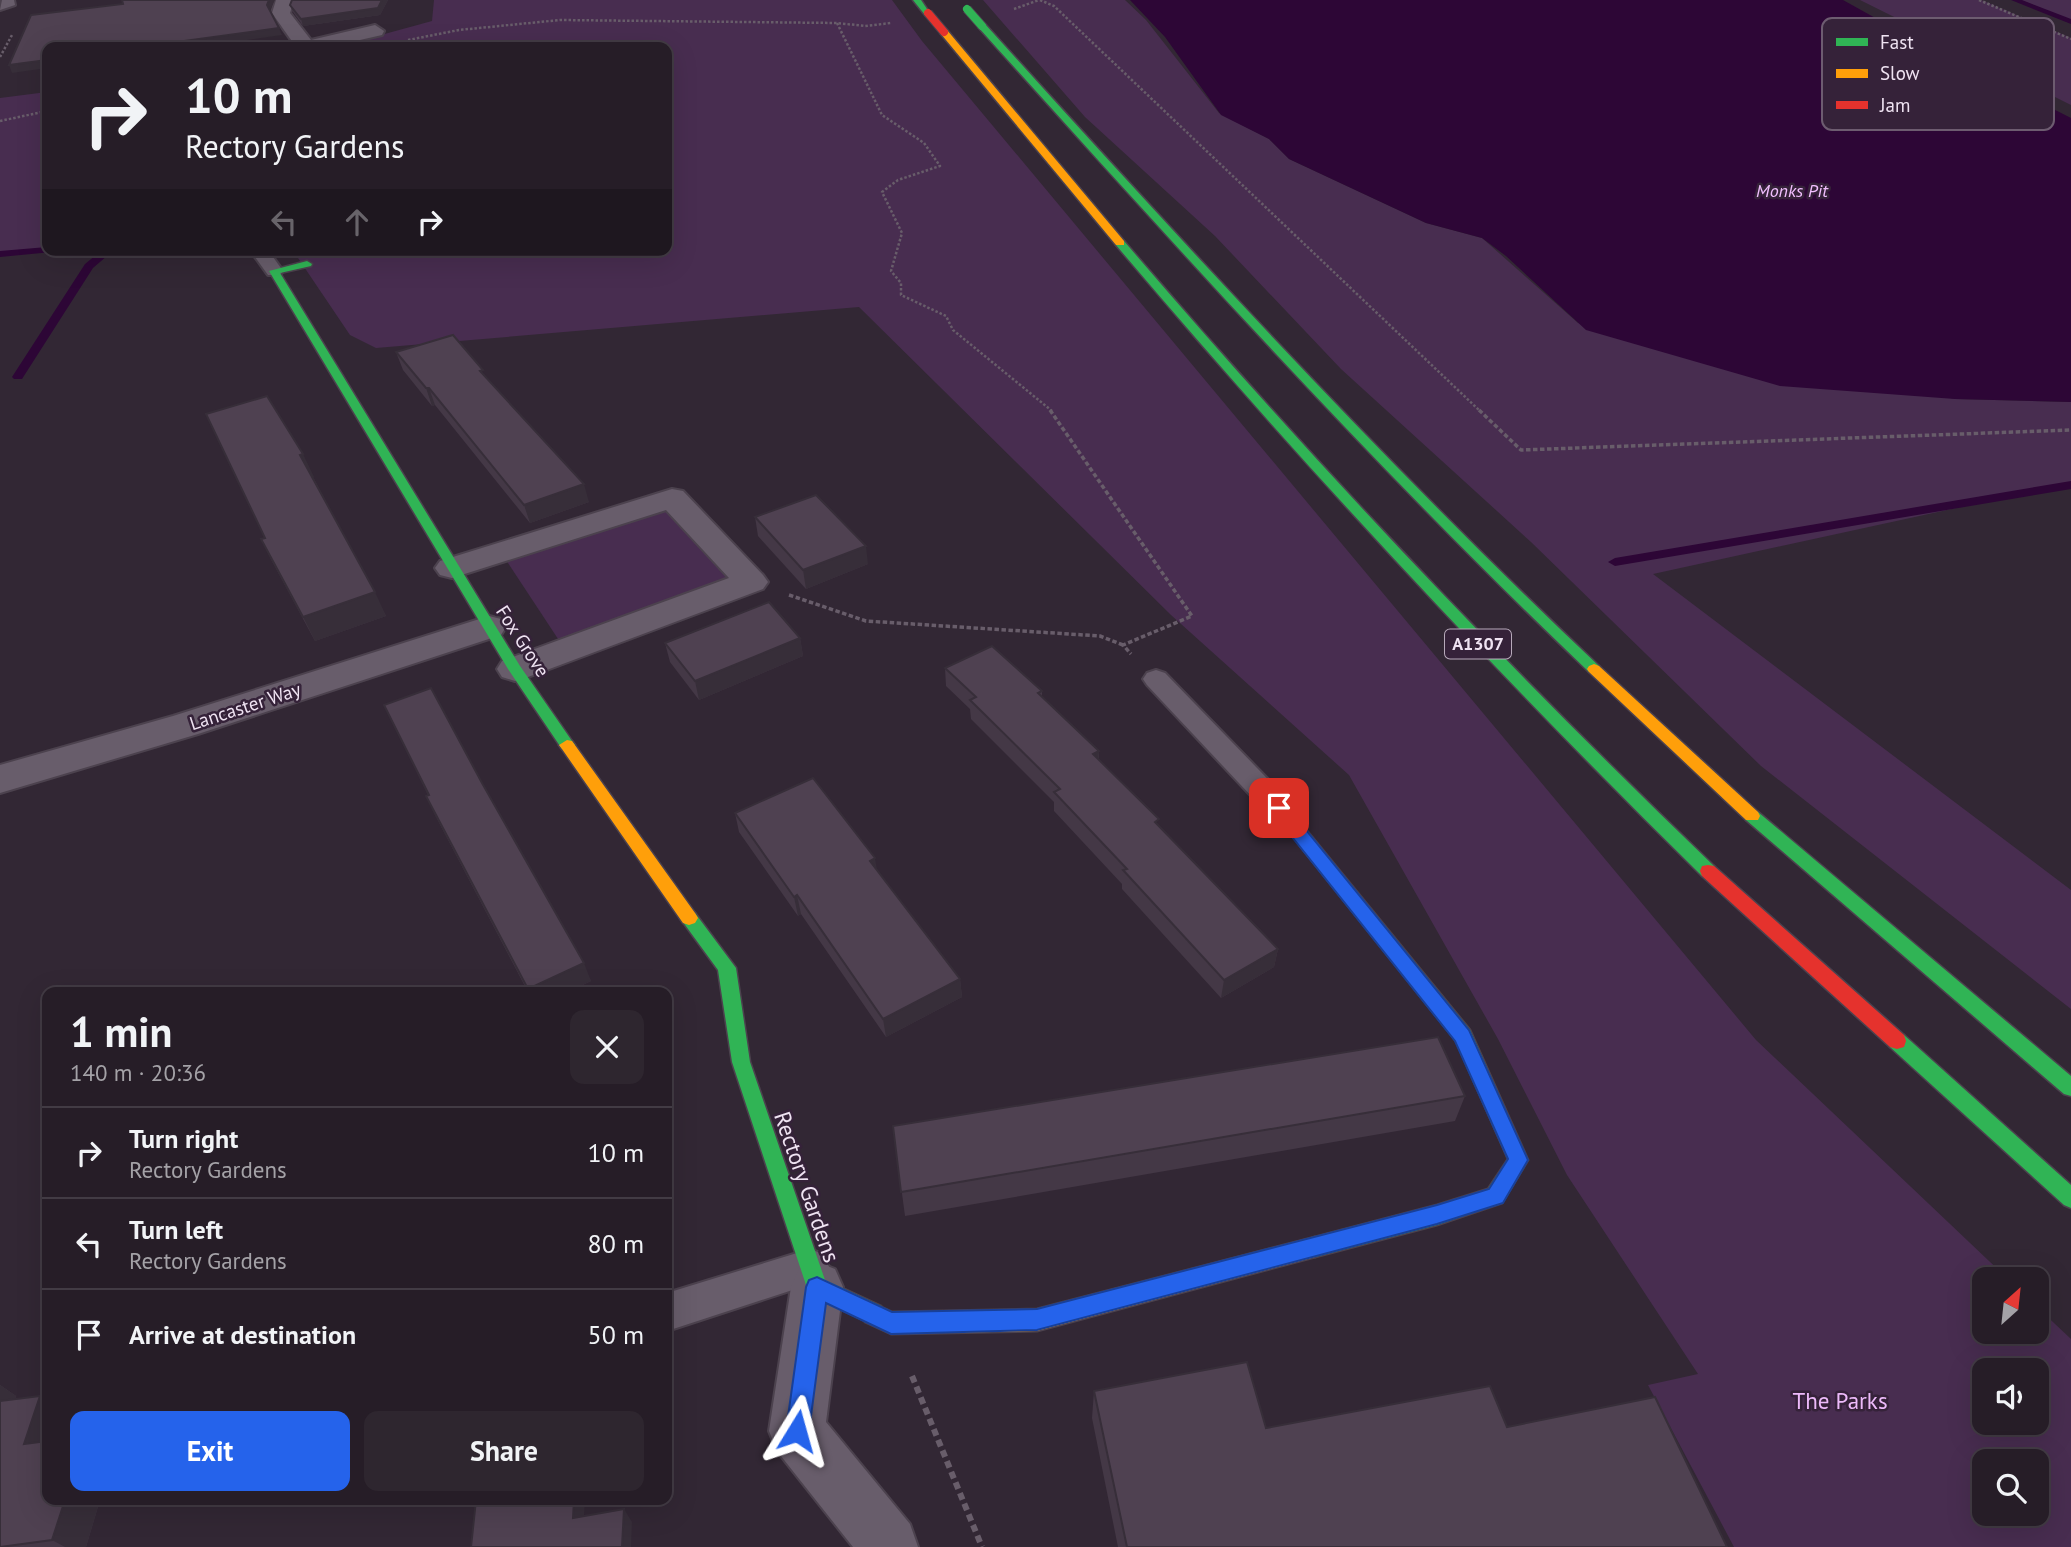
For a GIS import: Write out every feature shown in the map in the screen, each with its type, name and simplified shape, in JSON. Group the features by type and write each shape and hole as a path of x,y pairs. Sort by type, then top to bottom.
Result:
{"main road":[{"name":"A1307","path":"917,0 1179,313 1314,467 1466,632 1707,870 2071,1199"},
{"name":"A1307","path":"962,4 1224,293 1378,456 1531,611 1769,832 2071,1088"},
{"path":"274,271 307,264"},
{"name":"Fox Grove","path":"274,271 515,669 659,879 727,968 741,1062"},
{"name":"Rectory Gardens","path":"741,1062 814,1277 891,1323 1037,1320 1496,1196 1518,1160 1463,1036 1279,808"}],"street":[{"path":"285,0 281,13 302,42"},
{"path":"328,42 375,31"},
{"path":"452,568 671,498 751,582 515,669"},
{"name":"Lancaster Way","path":"0,779 185,725 489,627"},
{"path":"814,1277 797,1431 889,1545"}],"lane":[{"path":"0,6 8,5 8,0"},
{"path":"263,256 274,271"},
{"path":"1156,679 1279,808"},
{"path":"672,1311 814,1277"}],"path":[{"path":"1040,0 1054,6 1521,450 2071,430"},
{"path":"1979,0 2021,18"},
{"path":"408,40 459,30 560,20 837,23 865,26 901,22"},
{"path":"837,23 882,116 924,143 940,166 898,180 882,192 902,233 891,271 901,283 901,295 946,316 953,330 1055,414 1094,477 1192,616 1123,645"},
{"path":"2054,32 2071,39"},
{"path":"0,121 42,112"},
{"path":"751,582 866,621 1100,636 1123,645 1156,679"},
{"path":"891,1323 982,1547"}],"green space":[{"name":"The Parks","path":"434,0 892,0 922,41 1756,1040 1995,1267 1972,1267 1972,1344 2049,1344 2049,1318 2071,1339 2071,1547 1734,1547 1648,1385 1698,1374 1567,1175 1498,1039 1349,775 1171,615 859,307 376,348 350,335 297,256 672,256 672,42 355,42 432,21"},
{"path":"983,0 1125,0 1146,20 1219,113 1269,139 1289,159 1426,223 1482,238 1578,323 1955,399 2071,402 2071,483 1653,574 2071,890 2071,1009 1761,766 1531,542 1341,369 1215,236 1085,117"},
{"path":"1860,0 1981,0 2024,18 1896,18"},
{"path":"2020,0 2071,0 2071,20"},
{"path":"2054,31 2071,38 2071,105 2054,97"},
{"path":"42,93 42,249 0,253 0,98"},
{"path":"669,505 737,580 564,648 506,560"}],"water":[{"name":"Monks Pit","path":"1130,0 1843,0 1875,18 1822,18 1822,130 2054,130 2054,109 2071,118 2071,402 1955,399 1780,386 1586,330 1506,256 1482,238 1426,223 1289,159 1269,139 1221,115 1165,37"}],"building":[{"path":"122,0 269,0 267,5 279,28 177,42 42,42 42,61 9,65 31,15 123,4"},
{"path":"292,0 382,0 378,8 301,19 290,5"},
{"path":"453,335 483,370 480,371 584,484 524,505 429,388 426,388 396,352"},
{"path":"267,396 303,454 300,455 375,592 303,617 261,539 265,538 206,414"},
{"path":"816,495 866,546 803,570 755,517"},
{"path":"769,602 800,638 695,681 665,643"},
{"path":"992,646 1042,691 1038,693 1099,751 1093,754 1159,819 1155,822 1278,949 1224,980 1123,870 1127,869 1054,792 1060,789 970,700 976,697 945,668"},
{"path":"431,688 584,963 527,987 426,796 429,795 384,705"},
{"path":"813,778 875,858 870,861 960,979 883,1019 797,895 794,897 735,813"},
{"path":"1438,1037 1465,1096 901,1192 893,1126"},
{"path":"1247,1362 1266,1428 1490,1386 1507,1427 1655,1397 1727,1547 1127,1547 1094,1391"},
{"path":"40,1396 24,1444 42,1442 42,1505 63,1505 52,1540 0,1547 0,1401"},
{"path":"475,1505 574,1505 573,1518 624,1509 622,1547 471,1547"}],"waterway":[{"path":"2015,0 2071,22"},
{"path":"0,254 42,250"},
{"path":"18,377 89,266 102,256"},
{"path":"1615,562 2071,485"}],"traffic: fast":[{"path":"917,0 928,13"},
{"path":"967,9 982,26"},
{"path":"982,26 1205,273 1357,435 1435,515 1594,669"},
{"path":"1120,243 1260,406 1405,565 1555,720 1708,871"},
{"path":"307,264 274,271 515,669 567,745"},
{"path":"1279,808 1463,1036 1518,1160 1495,1196 1437,1215 1315,1247"},
{"path":"1752,816 2071,1088"},
{"path":"689,918 727,968 741,1062 817,1287 873,1314"},
{"path":"1897,1041 2071,1198"}],"traffic: slow":[{"path":"944,32 1120,243"},
{"path":"1594,669 1752,816"},
{"path":"567,745 689,918"},
{"path":"873,1314 891,1323 1037,1320 1315,1247"}],"traffic: jam":[{"path":"928,13 944,32"},
{"path":"1708,871 1897,1041"}],"route":[{"path":"797,1431 817,1287 891,1323 1037,1320 1496,1196 1518,1160 1463,1036 1279,808"}]}
